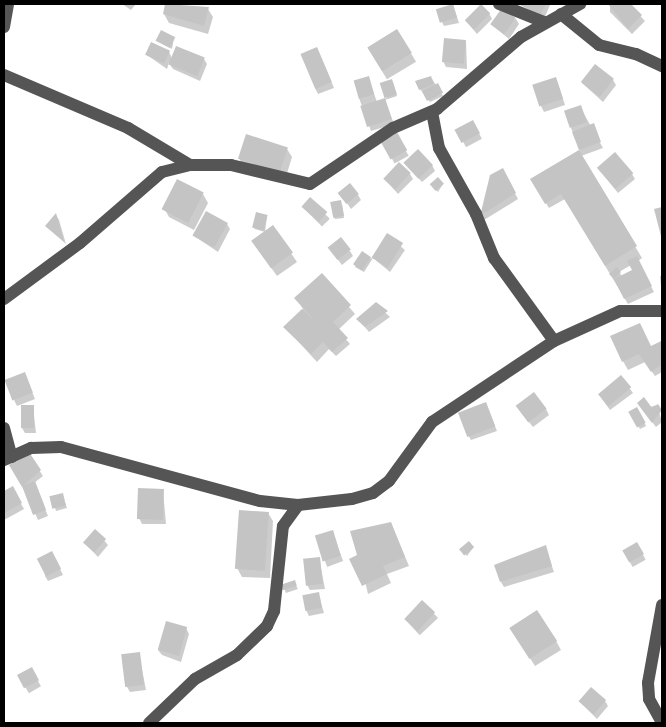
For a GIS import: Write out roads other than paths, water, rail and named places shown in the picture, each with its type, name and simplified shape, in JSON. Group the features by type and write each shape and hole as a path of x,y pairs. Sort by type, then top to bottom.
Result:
{"street":[{"path":"4,27 8,4"},
{"path":"499,4 544,22"},
{"path":"4,299 80,243 162,172 190,164 240,167 310,184 392,128 432,112 472,75 544,22 580,4"},
{"path":"561,14 598,46 636,54 662,66"},
{"path":"4,75 128,128 190,164"},
{"path":"432,112 439,148 476,214 494,258 554,341"},
{"path":"4,428 8,458 44,447 74,449 260,500 298,505 373,493 389,481 432,422 554,341 620,311 662,311"},
{"path":"149,723 194,679 237,655 267,626 274,610 283,526 298,505"},
{"path":"662,605 648,683 649,699 662,722"}]}
